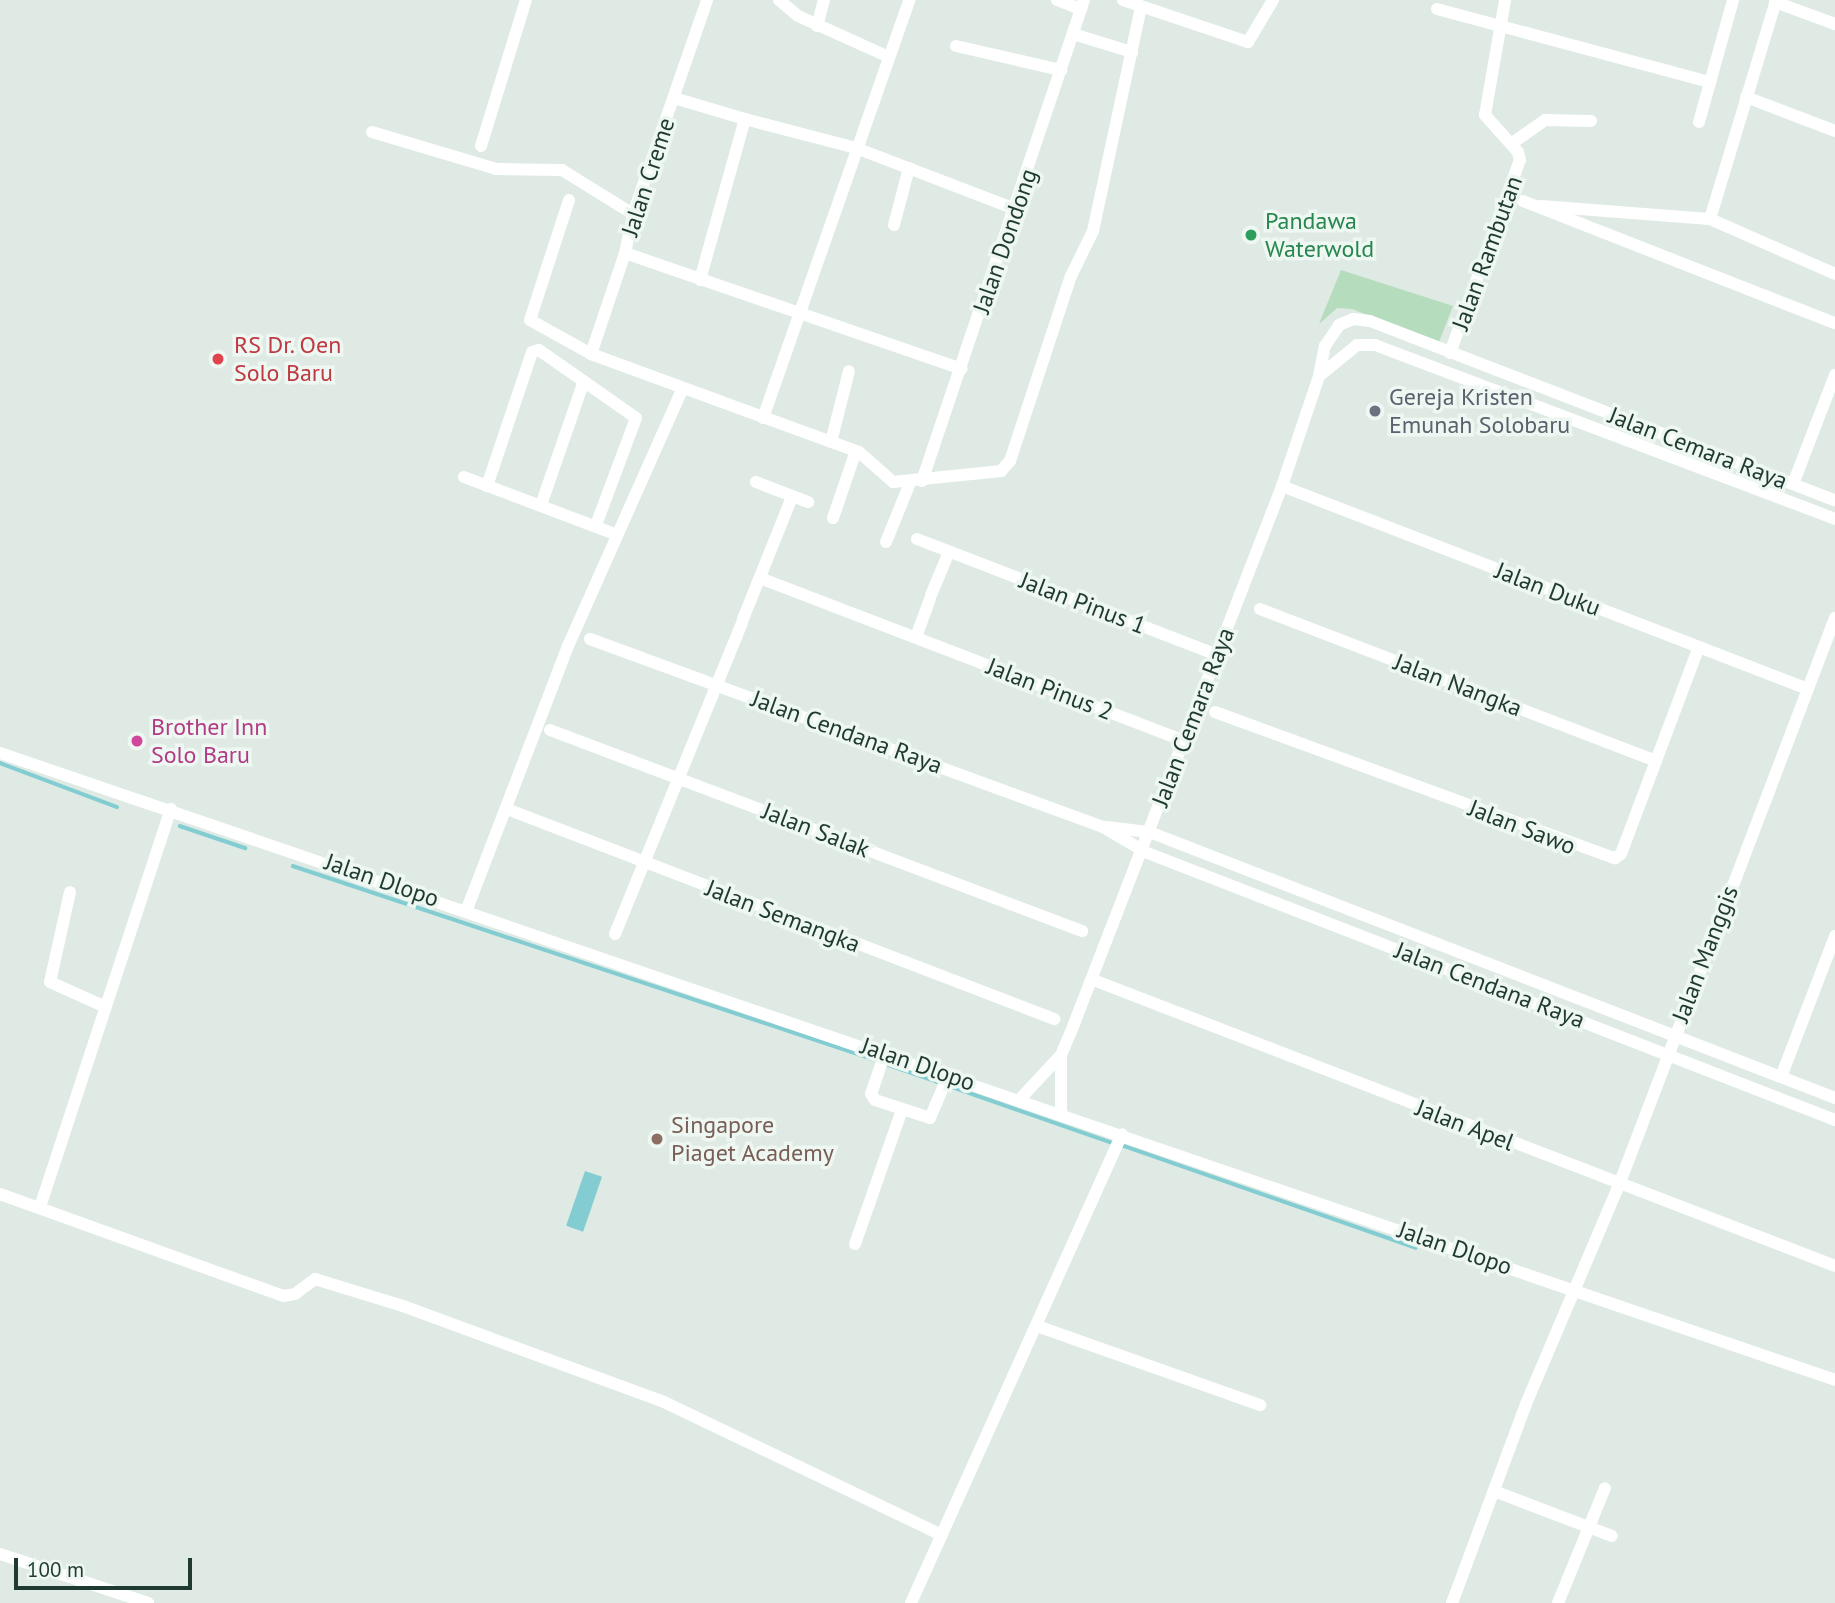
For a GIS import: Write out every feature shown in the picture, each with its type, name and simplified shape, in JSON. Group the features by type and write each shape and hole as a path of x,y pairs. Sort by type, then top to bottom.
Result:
{"street":[{"path":"481,146 526,0"},
{"name":"Jalan Creme","path":"591,354 625,253 633,214 707,0"},
{"path":"817,26 824,0"},
{"path":"763,418 909,0"},
{"path":"1057,0 1083,4"},
{"path":"1122,0 1248,42 1273,0"},
{"name":"Jalan Rambutan","path":"1450,353 1520,160 1511,144 1485,115 1505,0"},
{"path":"1699,122 1732,0"},
{"path":"781,1 817,26 889,57"},
{"path":"1710,219 1776,1 1835,24"},
{"name":"Jalan Dondong","path":"886,542 916,482 962,369 1083,4"},
{"path":"569,200 530,320 591,354 682,390 856,451 888,480 916,482 996,472 1010,461 1071,276 1093,231 1142,8"},
{"path":"1437,9 1710,82"},
{"path":"1073,34 1132,52"},
{"path":"956,46 1061,70"},
{"path":"1746,97 1835,131"},
{"path":"674,98 856,148 1015,209"},
{"path":"700,280 745,119"},
{"path":"1511,144 1545,120 1591,121"},
{"path":"372,132 496,169 562,170 633,214"},
{"path":"894,225 909,168"},
{"path":"1523,201 1833,317"},
{"path":"1541,206 1710,219 1835,274"},
{"path":"625,253 962,369"},
{"name":"Jalan Cemara Raya","path":"1061,1055 1144,851 1218,655 1320,376 1330,336 1353,319 1370,321 1835,500"},
{"name":"Jalan Cemara Raya","path":"1320,376 1353,347 1365,344 1702,467 1835,519"},
{"path":"1428,365 1435,347"},
{"path":"487,486 533,349 636,418 596,525"},
{"path":"831,442 849,371"},
{"path":"1793,484 1835,375"},
{"path":"541,505 584,381"},
{"path":"467,909 615,534 682,390"},
{"path":"833,518 856,451"},
{"path":"1702,467 1708,452"},
{"path":"464,477 615,534"},
{"path":"756,482 808,502"},
{"name":"Jalan Duku","path":"1287,488 1808,689"},
{"path":"615,934 792,497"},
{"name":"Jalan Pinus 1","path":"917,539 1218,655"},
{"path":"916,637 949,552"},
{"name":"Jalan Pinus 2","path":"760,578 1185,741"},
{"name":"Jalan Nangka","path":"1260,609 1656,761"},
{"name":"Jalan Manggis","path":"1452,1603 1573,1289 1619,1185 1835,618"},
{"name":"Jalan Cendana Raya","path":"590,639 1103,827 1144,851 1835,1120"},
{"name":"Jalan Sawo","path":"1215,712 1609,859 1621,854 1699,647"},
{"name":"Jalan Salak","path":"550,730 1082,930"},
{"name":"Jalan Dlopo","path":"0,752 169,816 467,909 945,1083 1020,1099 1061,1112 1119,1140 1573,1289 1835,1380"},
{"name":"Jalan Semangka","path":"512,811 1054,1019"},
{"path":"40,1208 169,816"},
{"name":"Jalan Cendana Raya","path":"1103,827 1150,832 1408,935 1835,1098"},
{"path":"70,892 50,982 106,1007"},
{"path":"1402,951 1408,935"},
{"path":"1781,1077 1834,943"},
{"name":"Jalan Apel","path":"1096,981 1619,1185 1835,1266"},
{"path":"1020,1099 1061,1055"},
{"path":"1061,1055 1061,1112"},
{"path":"883,1060 872,1097 902,1110 930,1118 945,1083"},
{"path":"855,1244 902,1110"},
{"path":"911,1603 1119,1140"},
{"path":"0,1194 283,1296 295,1294 315,1279 403,1306 664,1402 942,1535"},
{"path":"1037,1326 1260,1405"},
{"path":"1558,1603 1605,1488"},
{"path":"1493,1491 1612,1536"},
{"path":"0,1555 148,1603"}],"green space":[{"path":"1341,270 1453,306 1439,342 1352,309 1337,308 1319,324"}],"water":[{"path":"585,1171 602,1177 583,1232 566,1226"}],"waterway":[{"path":"0,763 117,807"},
{"path":"180,826 245,848"},
{"path":"293,866 879,1061"},
{"path":"886,1064 941,1083"},
{"path":"949,1086 1113,1143"},
{"path":"1121,1145 1416,1248"}],"place":[{"name":"Pandawa Waterwold","path":"1251,235"},
{"name":"RS Dr. Oen Solo Baru","path":"218,359"},
{"name":"Gereja Kristen Emunah Solobaru","path":"1375,411"},
{"name":"Brother Inn Solo Baru","path":"137,741"},
{"name":"Singapore Piaget Academy","path":"657,1139"}]}
